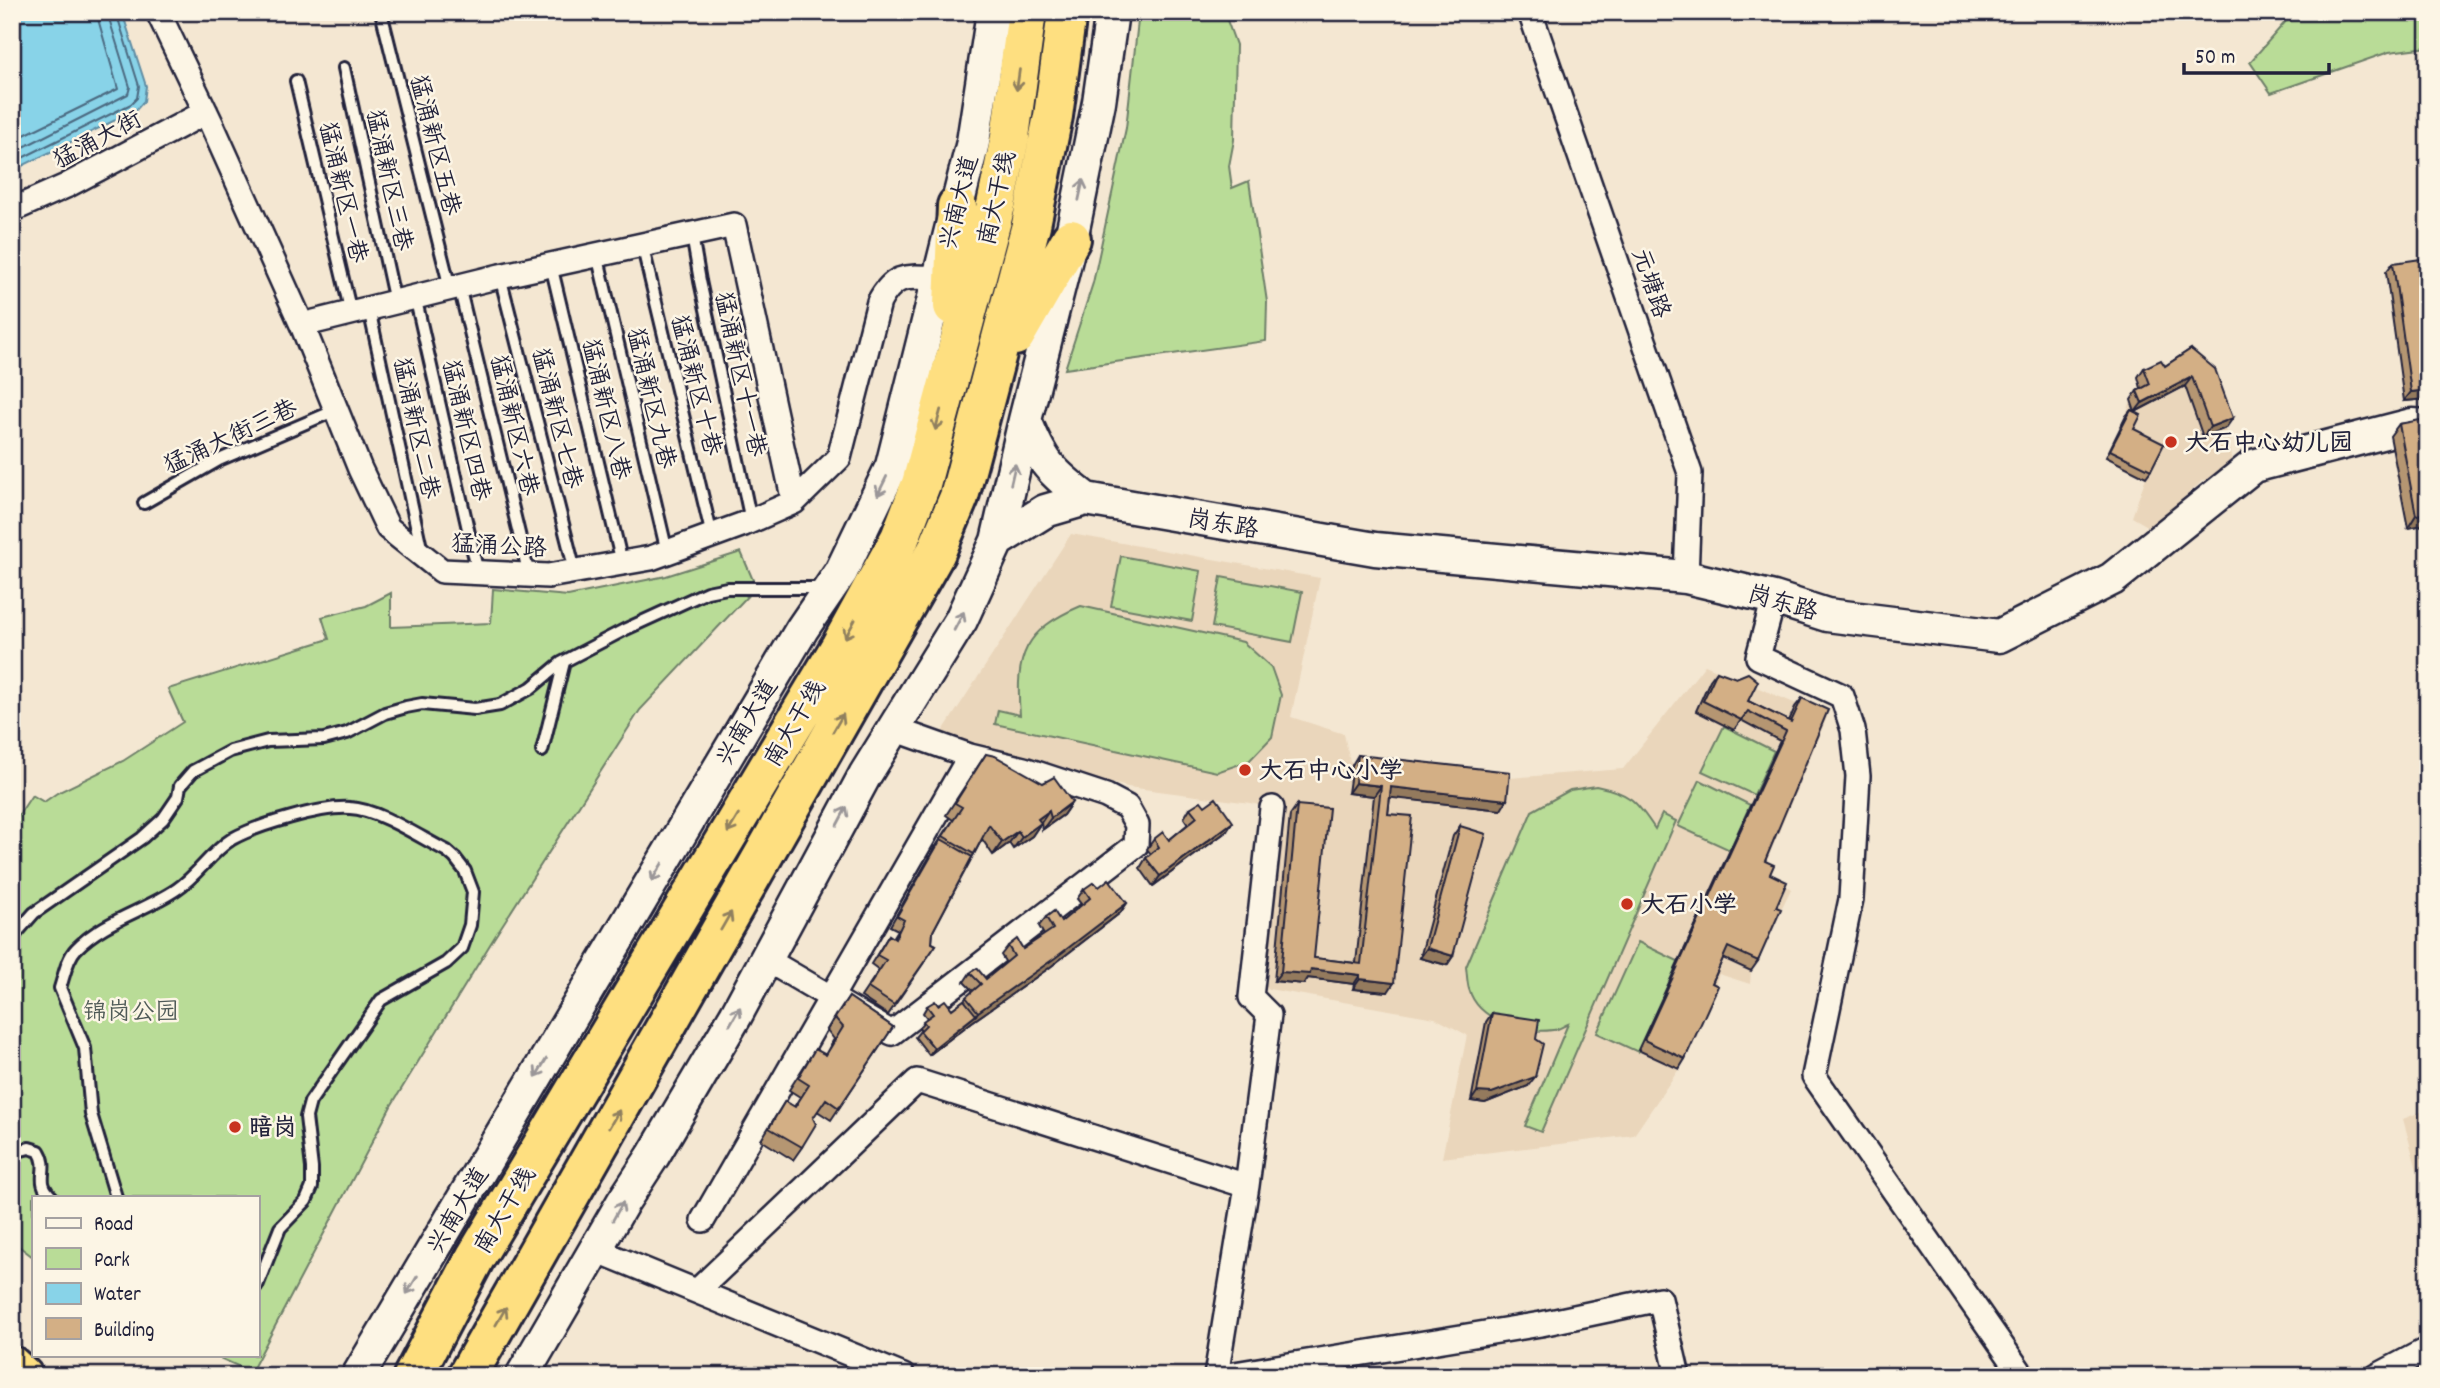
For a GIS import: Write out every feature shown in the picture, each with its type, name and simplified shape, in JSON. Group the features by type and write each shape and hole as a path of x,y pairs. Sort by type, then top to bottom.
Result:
{"highway":[{"name":"南大干线","path":"412,1376 475,1258 840,647 900,538 921,484 996,205 1010,137 1027,12"},
{"name":"南大干线","path":"467,1376 936,552 959,496 1031,225 1053,116 1067,12"},
{"path":"951,374 957,206"},
{"path":"988,383 1071,239"},
{"path":"12,1366 23,1376"}],"main road":[{"name":"兴南大道","path":"358,1376 794,641 841,572 892,466 973,142 993,12"},
{"path":"522,1376 767,960 845,809 961,620 998,541 1025,420 1071,239 1099,102 1112,12"},
{"path":"1025,420 1038,453 1055,475 1086,499"},
{"name":"岗东路","path":"1086,499 1375,549 1686,577 1774,598 1827,615 1999,636 2112,579 2253,466 2412,425 2428,426"},
{"path":"998,541 1045,511 1086,499"}],"street":[{"name":"猛涌公路","path":"158,12 302,326 388,528 442,571 548,576 651,558 794,502 839,458 879,302 887,287 906,276 939,278"},
{"name":"元塘路","path":"1530,12 1690,473 1686,577"},
{"name":"猛涌大街","path":"12,210 66,186 206,112"},
{"path":"302,326 500,276 734,225 794,502"},
{"path":"1774,598 1758,657 1842,696 1853,730 1858,776 1851,899 1814,1076 2023,1376"},
{"path":"767,960 892,1033 1136,845 1137,825 1127,807 1106,796 1036,773 970,756 894,729"},
{"path":"704,1220 970,756"},
{"path":"1216,1376 1247,1186 1269,1014 1251,997 1272,808"},
{"path":"697,1291 917,1081 1247,1186"},
{"path":"596,1250 903,1376"},
{"path":"1222,1376 1541,1324 1660,1299 1678,1376"},
{"path":"2377,1376 2428,1349"}],"lane":[{"name":"猛涌新区五巷","path":"381,12 454,287"},
{"name":"猛涌新区三巷","path":"344,68 405,299"},
{"name":"猛涌新区一巷","path":"296,80 360,311"},
{"name":"猛涌新区十一巷","path":"692,235 751,521"},
{"name":"猛涌新区十巷","path":"642,244 712,536"},
{"name":"猛涌新区九巷","path":"597,254 667,552"},
{"name":"猛涌新区八巷","path":"551,265 622,563"},
{"name":"猛涌新区七巷","path":"500,276 575,571"},
{"name":"猛涌新区六巷","path":"454,287 529,575"},
{"name":"猛涌新区四巷","path":"405,299 478,573"},
{"name":"猛涌新区二巷","path":"360,311 423,556"},
{"name":"猛涌大街三巷","path":"144,503 219,460 336,410"},
{"path":"12,938 34,913 142,838 163,819 178,797 180,786 193,771 230,751 268,741 324,739 346,733 385,713 414,706 475,709 500,705 518,697 564,662 626,629 707,592 727,588 830,588"},
{"path":"542,751 564,662"},
{"path":"116,1196 91,1114 85,1048 60,988 75,950 107,926 177,890 232,839 314,812 338,808 366,810 447,851 456,858 465,872 472,892 470,925 462,948 446,962 381,1000 310,1102 306,1117 312,1187 306,1201 280,1228 259,1281"},
{"path":"12,1150 14,1152 29,1148 39,1151 44,1159 41,1180 43,1189 51,1196"}],"shaded area":[{"name":"大石中心幼儿园","path":"2185,359 2226,428 2233,468 2202,481 2151,528 2132,517 2146,477 2106,457 2131,400 2143,394 2138,377 2159,375"},
{"path":"1071,534 1320,578 1291,717 1344,734 1350,762 1510,778 1623,769 1705,665 1827,717 1763,870 1791,889 1751,971 1750,984 1719,974 1679,1069 1634,1135 1442,1158 1467,1035 1435,1018 1263,988 1281,810 1250,803 1128,787 937,740"},
{"path":"2428,1109 2428,1166 2417,1170 2403,1119"}],"green space":[{"path":"1139,12 1224,12 1236,45 1234,140 1229,166 1232,188 1249,181 1267,302 1266,341 1065,369 1093,283 1126,128"},
{"path":"2294,12 2428,12 2428,47 2389,52 2271,93 2250,62"},
{"name":"锦岗公园","path":"741,552 756,587 640,710 494,938 391,1106 251,1372 215,1356 259,1356 259,1196 32,1196 32,1256 12,1241 12,825 32,795 44,802 123,761 183,722 168,689 329,639 322,617 366,606 391,593 391,627 491,623 493,589 568,596 666,576"},
{"path":"1121,556 1201,571 1192,621 1111,606"},
{"path":"1221,577 1302,592 1292,642 1212,627"},
{"path":"1081,606 1243,642 1271,667 1281,695 1272,737 1249,761 1217,772 995,724 998,710 1020,715 1019,676 1022,660 1035,635 1062,615"},
{"path":"1724,726 1774,751 1754,795 1702,771"},
{"path":"1700,780 1750,805 1730,850 1678,826"},
{"path":"1596,786 1631,799 1655,829 1662,814 1676,821 1541,1132 1525,1126 1568,1024 1555,1030 1529,1030 1492,1017 1474,1000 1468,986 1466,967 1532,811 1570,790"},
{"path":"1638,942 1680,962 1638,1052 1597,1033"}],"water":[{"path":"27,12 122,12 146,86 144,101 136,110 12,171 12,20"}],"building":[{"path":"2428,258 2428,390 2411,392 2393,263"},
{"path":"2191,349 2215,369 2233,418 2210,427 2192,377 2142,403 2137,391 2150,384 2144,368 2161,360 2165,366"},
{"path":"2131,410 2141,415 2134,429 2164,444 2151,470 2110,450"},
{"path":"2428,421 2428,513 2416,515 2399,424"},
{"path":"1717,671 1736,678 1748,673 1758,681 1748,701 1791,722 1802,698 1828,710 1765,861 1774,865 1770,874 1787,882 1776,907 1781,909 1758,961 1728,947 1712,983 1718,986 1685,1059 1644,1040 1786,731 1748,711 1741,720 1703,701"},
{"path":"986,754 995,756 1043,783 1054,777 1072,802 1051,818 1049,811 1038,819 1041,823 1022,837 1018,831 1002,842 989,825 974,854 943,836 962,807 955,803"},
{"path":"1358,755 1510,772 1507,800 1391,787 1388,814 1412,816 1394,983 1360,979 1360,975 1311,969 1310,974 1281,972 1297,805 1329,808 1314,958 1361,964 1381,786 1355,783"},
{"path":"1216,798 1233,822 1160,876 1146,858 1159,847 1154,839 1163,832 1169,840 1197,817 1190,808 1201,801 1205,806"},
{"path":"1460,826 1486,834 1453,956 1427,948"},
{"path":"941,839 972,857 933,931 932,943 936,945 894,1005 868,988 886,960 877,955 889,935 895,939 904,920 897,916"},
{"path":"1109,879 1127,903 978,1012 966,997 981,984 970,973 977,968 986,979 1014,956 1008,946 1017,939 1023,949 1053,929 1046,917 1054,911 1061,922 1090,898 1084,889 1094,882 1099,887"},
{"path":"849,997 893,1027 839,1108 826,1099 813,1118 816,1124 802,1147 769,1128 785,1101 795,1107 809,1085 798,1078 815,1049 826,1055 843,1027 835,1018"},
{"path":"945,1000 952,1009 964,1000 976,1015 934,1048 920,1031 926,1025 923,1021 933,1014 927,1006 935,1001 938,1005"},
{"path":"1492,1013 1539,1020 1536,1039 1543,1044 1535,1077 1492,1093 1477,1092"}],"place":[{"name":"大石中心幼儿园","path":"2171,442"},
{"name":"大石中心小学","path":"1245,770"},
{"name":"大石小学","path":"1627,904"},
{"name":"暗岗","path":"235,1127"}]}
